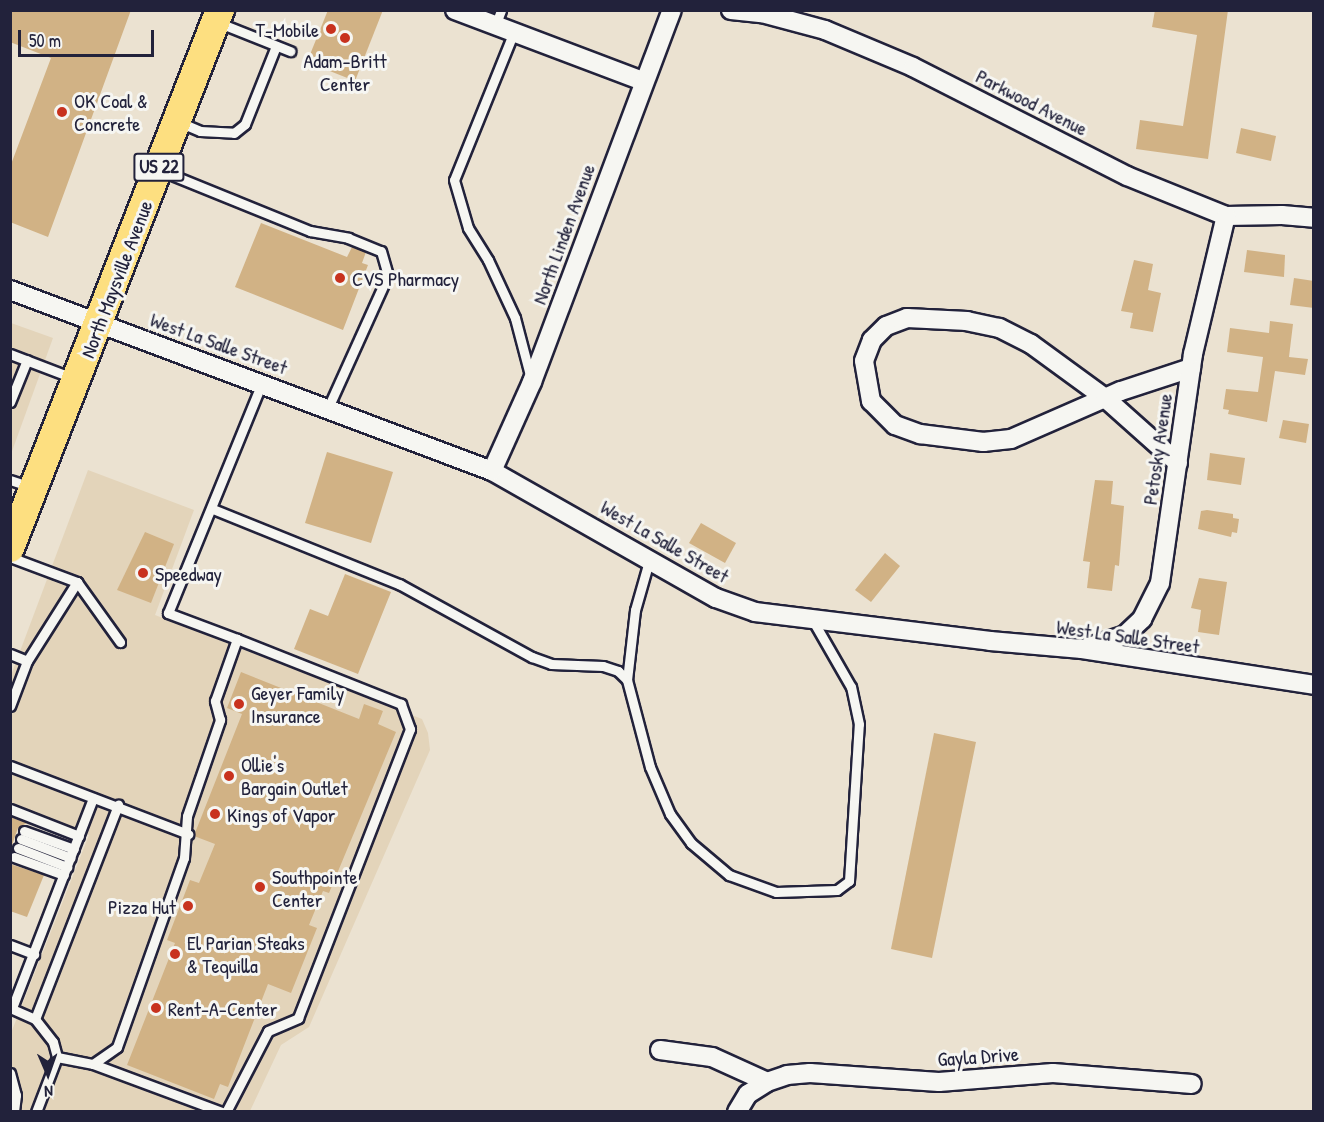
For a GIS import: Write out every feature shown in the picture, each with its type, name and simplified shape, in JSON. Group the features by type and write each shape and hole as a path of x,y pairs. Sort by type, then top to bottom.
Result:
{"main road":[{"name":"North Maysville Avenue","path":"10,548 22,484 77,379 218,16"}],"street":[{"path":"455,10 498,18 513,34 643,81"},
{"name":"Parkwood Avenue","path":"731,10 762,13 825,30 913,67 1127,176 1226,216 1282,214 1314,218"},
{"name":"North Linden Avenue","path":"492,471 532,382 643,81 677,11"},
{"name":"Petosky Avenue","path":"1082,649 1124,636 1152,604 1160,583 1191,368 1226,216"},
{"name":"West La Salle Street","path":"10,290 492,471 716,598 755,612 813,621 1082,649 1314,685"},
{"path":"1178,463 1105,398 1031,344 999,328 967,321 907,318 879,333 864,361 872,402 895,425 920,434 983,442 1011,439 1105,398 1191,368"},
{"path":"660,1050 712,1057 767,1082"},
{"name":"Gayla Drive","path":"737,1112 748,1094 767,1082 787,1075 810,1073 939,1082 1053,1073 1192,1084"}],"lane":[{"path":"218,16 290,51"},
{"path":"513,34 454,180 468,228 488,260 515,318 532,382"},
{"path":"176,121 200,131 234,133 245,124 276,46"},
{"path":"158,170 310,231 348,238 381,251 388,275 328,408"},
{"path":"10,354 77,379"},
{"path":"10,402 27,360"},
{"path":"57,1057 93,1064 222,1111 268,1031 298,1018 410,729 401,704 168,614 213,509 262,383"},
{"path":"213,509 399,584 532,657 551,664 603,666 618,671 627,680"},
{"path":"10,557 77,582 120,642"},
{"path":"649,561 635,610 627,680 650,767 670,814 691,843 729,875 776,892 837,890 849,881 859,724 851,687 813,621"},
{"path":"10,706 27,661 77,582"},
{"path":"93,1064 117,1047 184,858 189,834 187,816 220,720 215,701 237,639"},
{"path":"10,654 27,661"},
{"path":"10,766 93,798 118,805 189,834"},
{"path":"36,1112 57,1057 53,1041 35,1018 11,1008 93,798"},
{"path":"35,1018 118,805"},
{"path":"10,809 79,836"},
{"path":"69,862 19,844 69,862"},
{"path":"10,945 34,954"},
{"path":"11,1077 14,1112"}],"shaded area":[{"path":"11,323 53,338 11,454"},
{"path":"88,470 194,510 155,615 422,719 428,733 430,750 309,1027 281,1045 250,1111 11,1111 11,1033 89,835 11,803 10,678"}],"building":[{"name":"OK Coal & Concrete","path":"10,10 131,10 48,237 10,222 10,167 51,58 10,42"},
{"name":"Adam-Britt Center","path":"328,10 383,10 355,81 307,62"},
{"path":"1155,10 1228,10 1208,159 1136,149 1140,120 1183,126 1197,35 1152,27"},
{"path":"1241,128 1276,136 1271,161 1236,153"},
{"name":"CVS Pharmacy","path":"261,223 347,257 352,247 366,252 362,263 368,265 343,330 235,287"},
{"path":"1247,250 1285,255 1284,277 1244,272"},
{"path":"1134,260 1153,264 1148,290 1161,293 1153,332 1130,328 1133,313 1121,311"},
{"path":"1294,278 1314,281 1314,308 1290,305"},
{"path":"1270,321 1293,324 1289,357 1308,359 1305,375 1275,371 1267,422 1228,414 1229,410 1223,409 1226,389 1258,392 1263,357 1227,352 1230,328 1269,333"},
{"path":"1283,420 1309,424 1306,443 1279,438"},
{"path":"327,452 393,472 371,543 305,523"},
{"path":"1210,453 1245,458 1241,485 1207,480"},
{"path":"1095,480 1113,481 1111,504 1124,506 1119,566 1115,565 1112,591 1087,588 1090,562 1083,561"},
{"path":"1201,511 1233,514 1233,518 1239,519 1237,533 1232,532 1231,537 1198,529"},
{"path":"701,523 736,543 725,563 689,543"},
{"name":"Speedway","path":"145,532 174,544 151,603 117,590"},
{"path":"885,553 900,566 871,602 855,590"},
{"path":"345,574 391,592 358,674 294,649 310,609 328,616"},
{"path":"1199,578 1227,582 1219,635 1198,632 1201,610 1191,608"},
{"name":"Southpointe Center","path":"241,672 359,719 364,704 383,711 378,724 396,732 329,893 323,891 309,925 317,928 291,993 268,984 228,1087 220,1084 214,1099 127,1065 175,943 167,940 190,880 199,883 215,844 194,836 242,714 227,708"},
{"path":"934,733 976,742 932,958 891,949"},
{"path":"10,817 27,823 18,828 10,851"},
{"path":"10,864 44,875 27,917 10,911"}],"place":[{"name":"T-Mobile","path":"331,29"},
{"name":"Adam-Britt Center","path":"345,38"},
{"name":"OK Coal & Concrete","path":"62,112"},
{"name":"CVS Pharmacy","path":"340,278"},
{"name":"Speedway","path":"143,573"},
{"name":"Geyer Family Insurance","path":"239,704"},
{"name":"Ollie's Bargain Outlet","path":"229,776"},
{"name":"Kings of Vapor","path":"215,814"},
{"name":"Southpointe Center","path":"260,887"},
{"name":"Pizza Hut","path":"188,906"},
{"name":"El Parian Steaks & Tequilla","path":"175,954"},
{"name":"Rent-A-Center","path":"156,1008"}]}
